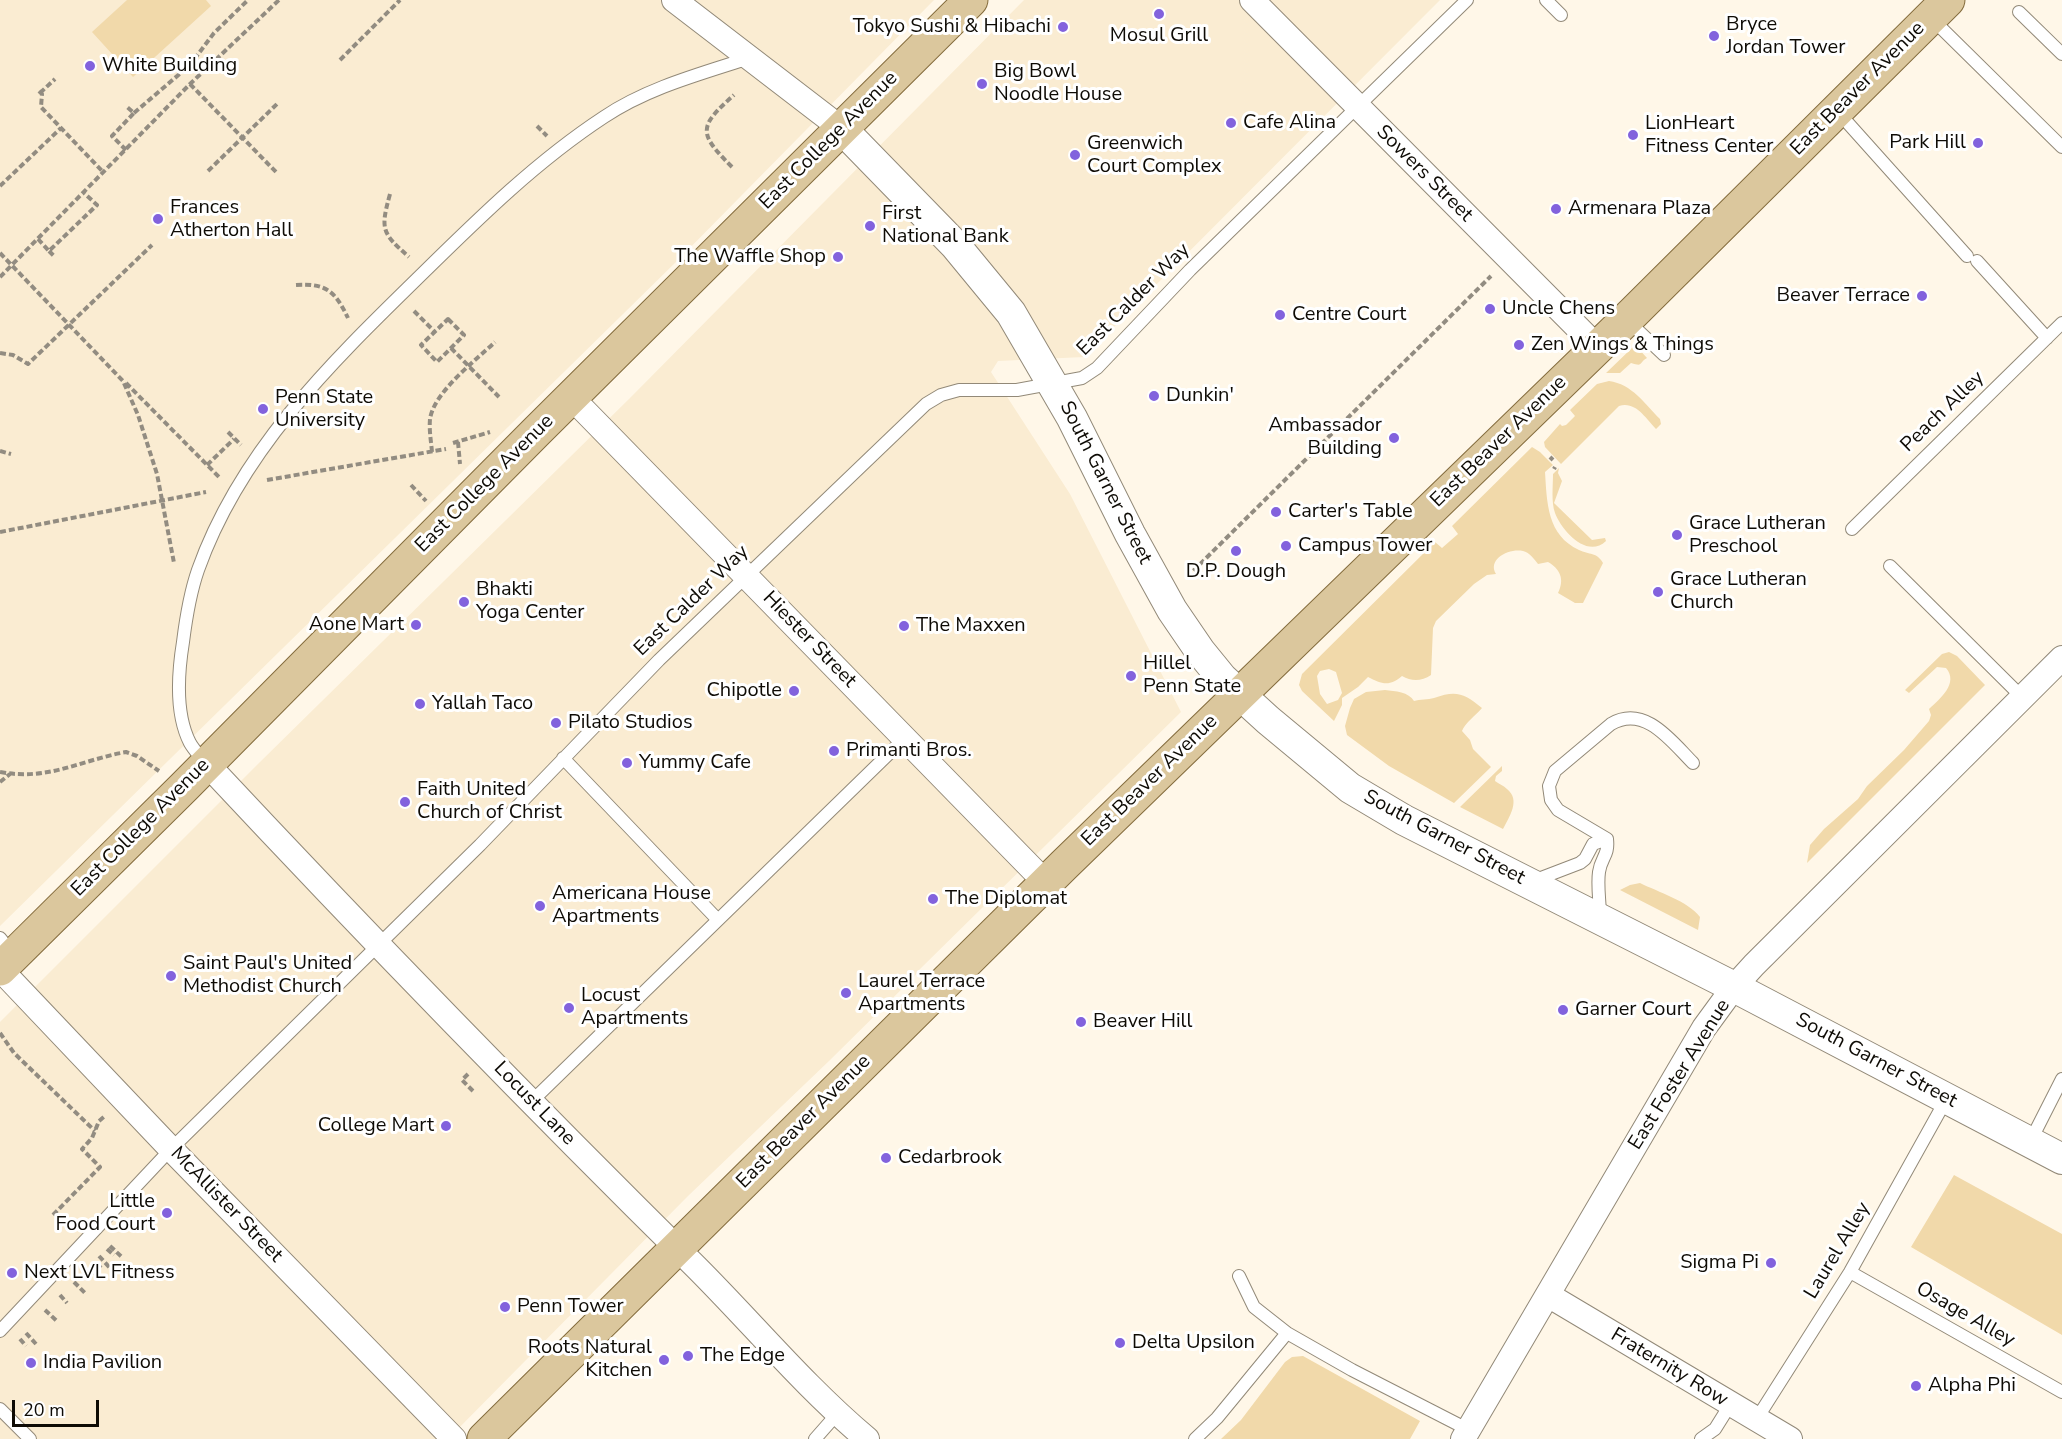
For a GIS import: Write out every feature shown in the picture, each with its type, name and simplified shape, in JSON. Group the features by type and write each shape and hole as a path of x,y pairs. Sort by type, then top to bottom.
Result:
{"main road":[{"name":"East College Avenue","path":"5,954 184,787 795,173 971,0"},
{"name":"East Beaver Avenue","path":"484,1439 1046,883 1627,319 1939,9"}],"street":[{"path":"674,0 842,129"},
{"name":"Sowers Street","path":"1252,0 1597,347"},
{"name":"South Garner Street","path":"842,129 955,244 1011,313 1053,385 1172,610 1200,651 1222,678 1239,694 1331,773 1367,799 1404,820 1734,987 2062,1159"},
{"name":"Hiester Street","path":"572,398 1046,883"},
{"name":"East Foster Avenue","path":"1466,1434 1704,1028 1734,987 2062,658"},
{"name":"Locust Lane","path":"206,764 531,1102 837,1414 867,1439"},
{"name":"McAllister Street","path":"5,954 171,1149 454,1439"},
{"name":"Fraternity Row","path":"1548,1295 1790,1439"}],"lane":[{"name":"East Calder Way","path":"0,1331 171,1149 480,844 658,660 926,404 941,395 959,390 1017,390 1053,385 1082,378 1096,368 1190,270 1467,0"},
{"path":"1546,0 1561,15"},
{"path":"1939,9 2062,147"},
{"path":"2019,12 2062,54"},
{"path":"206,764 190,744 181,713 179,664 186,616 197,571 218,524 244,475 282,420 344,351 450,246 551,155 606,116 646,94 749,58"},
{"path":"1837,111 2047,338"},
{"path":"1627,319 1664,355"},
{"name":"Peach Alley","path":"1852,529 2062,323"},
{"path":"1890,566 2023,698"},
{"path":"1607,839 1570,819 1554,804 1549,786 1555,771 1611,724 1634,717 1646,721 1663,733 1693,764"},
{"path":"531,1102 905,738"},
{"path":"563,758 718,920"},
{"path":"1528,883 1580,863 1585,859 1593,844 1607,839"},
{"path":"1600,920 1599,874 1601,863 1608,851 1607,839"},
{"path":"2030,1142 2062,1079"},
{"name":"Laurel Alley","path":"1756,1420 1850,1272 1947,1098"},
{"name":"Osage Alley","path":"1850,1272 2062,1392"},
{"path":"1239,1276 1254,1307 1287,1333 1466,1434"},
{"path":"1196,1439 1217,1418 1287,1333"},
{"path":"1701,1439 1715,1429 1730,1404"},
{"path":"0,1408 30,1439"},
{"path":"815,1439 837,1414"}],"path":[{"path":"126,150 112,136 134,113 190,66 214,33 248,0"},
{"path":"0,277 190,84 279,0"},
{"path":"340,60 400,0"},
{"path":"55,78 40,92 41,107 104,173"},
{"path":"190,84 276,172"},
{"path":"732,167 712,147 706,130 707,122 713,114 734,95"},
{"path":"208,171 277,104"},
{"path":"127,107 134,113"},
{"path":"537,126 548,137"},
{"path":"0,186 61,128"},
{"path":"49,251 97,206 84,193"},
{"path":"390,194 384,228 391,241"},
{"path":"38,239 54,256"},
{"path":"0,352 13,355 28,364 152,245"},
{"path":"0,253 214,472"},
{"path":"1187,578 1495,272"},
{"path":"296,285 313,284 327,288 335,296 349,320"},
{"path":"419,316 435,332"},
{"path":"448,319 464,335 451,348 437,362 421,345 448,319"},
{"path":"432,452 430,430 433,406 441,394 495,342"},
{"path":"451,348 499,397"},
{"path":"123,381 148,445 163,500 174,563"},
{"path":"453,443 498,430"},
{"path":"207,465 236,441 228,432"},
{"path":"262,481 446,449"},
{"path":"0,451 11,454"},
{"path":"411,485 423,498"},
{"path":"0,532 206,492"},
{"path":"0,772 10,774 55,772 126,752 137,756 162,773"},
{"path":"0,782 10,774"},
{"path":"0,1033 14,1053 95,1131"},
{"path":"462,1080 475,1093"},
{"path":"52,1215 100,1167 82,1149 92,1138 99,1121"},
{"path":"114,1255 109,1247 123,1258"},
{"path":"99,1256 111,1269"},
{"path":"86,1270 91,1275 101,1265"},
{"path":"73,1282 86,1294"},
{"path":"59,1295 67,1303"},
{"path":"44,1310 58,1322"},
{"path":"23,1331 36,1344"}],"shaded area":[{"name":"Penn State University","path":"0,0 934,0 677,261 0,926"},
{"path":"127,0 206,0 211,6 133,77 92,32"},
{"path":"1024,0 1440,0 1084,357 998,361 991,372 1070,494 1181,712 829,1061 688,1196 448,1439 0,1439 0,1022 629,399"},
{"path":"1633,347 1637,347 1647,358 1639,364 1631,363 1620,373 1606,373"},
{"path":"1609,381 1631,390 1660,419 1661,424 1656,429 1635,408 1619,406 1561,464 1545,447 1544,442 1560,424 1566,425 1575,416 1570,410 1597,384"},
{"path":"1532,447 1553,465 1545,472 1548,506 1560,536 1579,550 1595,555 1603,563 1583,603 1575,603 1558,593 1561,583 1560,575 1556,568 1548,562 1538,564 1523,551 1506,553 1494,564 1496,574 1487,575 1474,584 1436,621 1433,628 1431,675 1417,680 1402,676 1389,683 1368,677 1342,698 1342,705 1334,721 1302,691 1299,685 1302,674 1435,542 1442,548 1458,534 1452,526","holes":["1329,669 1336,672 1342,693 1338,700 1327,704 1320,694 1317,676 1320,671"]},
{"path":"1559,468 1558,473 1562,481 1554,503 1592,540 1605,538 1606,541 1599,546 1583,545 1569,535 1558,520 1554,509 1552,494 1553,474"},
{"path":"1949,652 1957,656 1985,685 1807,863 1810,845 1824,829 1858,799 1867,786 1904,750 1929,721 1931,715 1929,709 1943,696 1949,685 1950,679 1946,668 1937,667 1909,693 1905,690 1942,654"},
{"path":"1385,690 1405,694 1414,701 1448,694 1460,694 1482,708 1462,731 1470,740 1473,749 1491,767 1454,803 1389,766 1347,735 1345,726 1354,699 1366,692"},
{"path":"1502,766 1502,771 1496,776 1495,781 1511,793 1513,798 1511,814 1503,829 1460,807"},
{"path":"1640,883 1695,911 1700,917 1698,930 1620,890"},
{"path":"1954,1175 2062,1234 2062,1335 1911,1247"},
{"path":"1303,1356 1420,1421 1410,1439 1221,1439 1241,1420 1285,1362 1292,1357"}],"place":[{"name":"Mosul Grill","path":"1159,14"},
{"name":"Tokyo Sushi & Hibachi","path":"1063,27"},
{"name":"Bryce Jordan Tower","path":"1714,36"},
{"name":"White Building","path":"90,66"},
{"name":"Big Bowl Noodle House","path":"982,84"},
{"name":"Cafe Alina","path":"1231,123"},
{"name":"LionHeart Fitness Center","path":"1633,135"},
{"name":"Park Hill","path":"1978,143"},
{"name":"Greenwich Court Complex","path":"1075,155"},
{"name":"Armenara Plaza","path":"1556,209"},
{"name":"Frances Atherton Hall","path":"158,219"},
{"name":"First National Bank","path":"870,226"},
{"name":"The Waffle Shop","path":"838,257"},
{"name":"Beaver Terrace","path":"1922,296"},
{"name":"Uncle Chens","path":"1490,309"},
{"name":"Centre Court","path":"1280,315"},
{"name":"Zen Wings & Things","path":"1519,345"},
{"name":"Dunkin'","path":"1154,396"},
{"name":"Penn State University","path":"263,409"},
{"name":"Ambassador Building","path":"1394,438"},
{"name":"Carter's Table","path":"1276,512"},
{"name":"Grace Lutheran Preschool","path":"1677,535"},
{"name":"Campus Tower","path":"1286,546"},
{"name":"D.P. Dough","path":"1236,551"},
{"name":"Grace Lutheran Church","path":"1658,592"},
{"name":"Bhakti Yoga Center","path":"464,602"},
{"name":"Aone Mart","path":"416,625"},
{"name":"The Maxxen","path":"904,626"},
{"name":"Hillel Penn State","path":"1131,676"},
{"name":"Chipotle","path":"794,691"},
{"name":"Yallah Taco","path":"420,704"},
{"name":"Pilato Studios","path":"556,723"},
{"name":"Primanti Bros.","path":"834,751"},
{"name":"Yummy Cafe","path":"627,763"},
{"name":"Faith United Church of Christ","path":"405,802"},
{"name":"The Diplomat","path":"933,899"},
{"name":"Americana House Apartments","path":"540,906"},
{"name":"Saint Paul's United Methodist Church","path":"171,976"},
{"name":"Laurel Terrace Apartments","path":"846,993"},
{"name":"Locust Apartments","path":"569,1008"},
{"name":"Garner Court","path":"1563,1010"},
{"name":"Beaver Hill","path":"1081,1022"},
{"name":"College Mart","path":"446,1126"},
{"name":"Cedarbrook","path":"886,1158"},
{"name":"Little Food Court","path":"167,1213"},
{"name":"Sigma Pi","path":"1771,1263"},
{"name":"Next LVL Fitness","path":"12,1273"},
{"name":"Penn Tower","path":"505,1307"},
{"name":"Delta Upsilon","path":"1120,1343"},
{"name":"The Edge","path":"688,1356"},
{"name":"Roots Natural Kitchen","path":"664,1360"},
{"name":"India Pavilion","path":"31,1363"},
{"name":"Alpha Phi","path":"1916,1386"}]}
